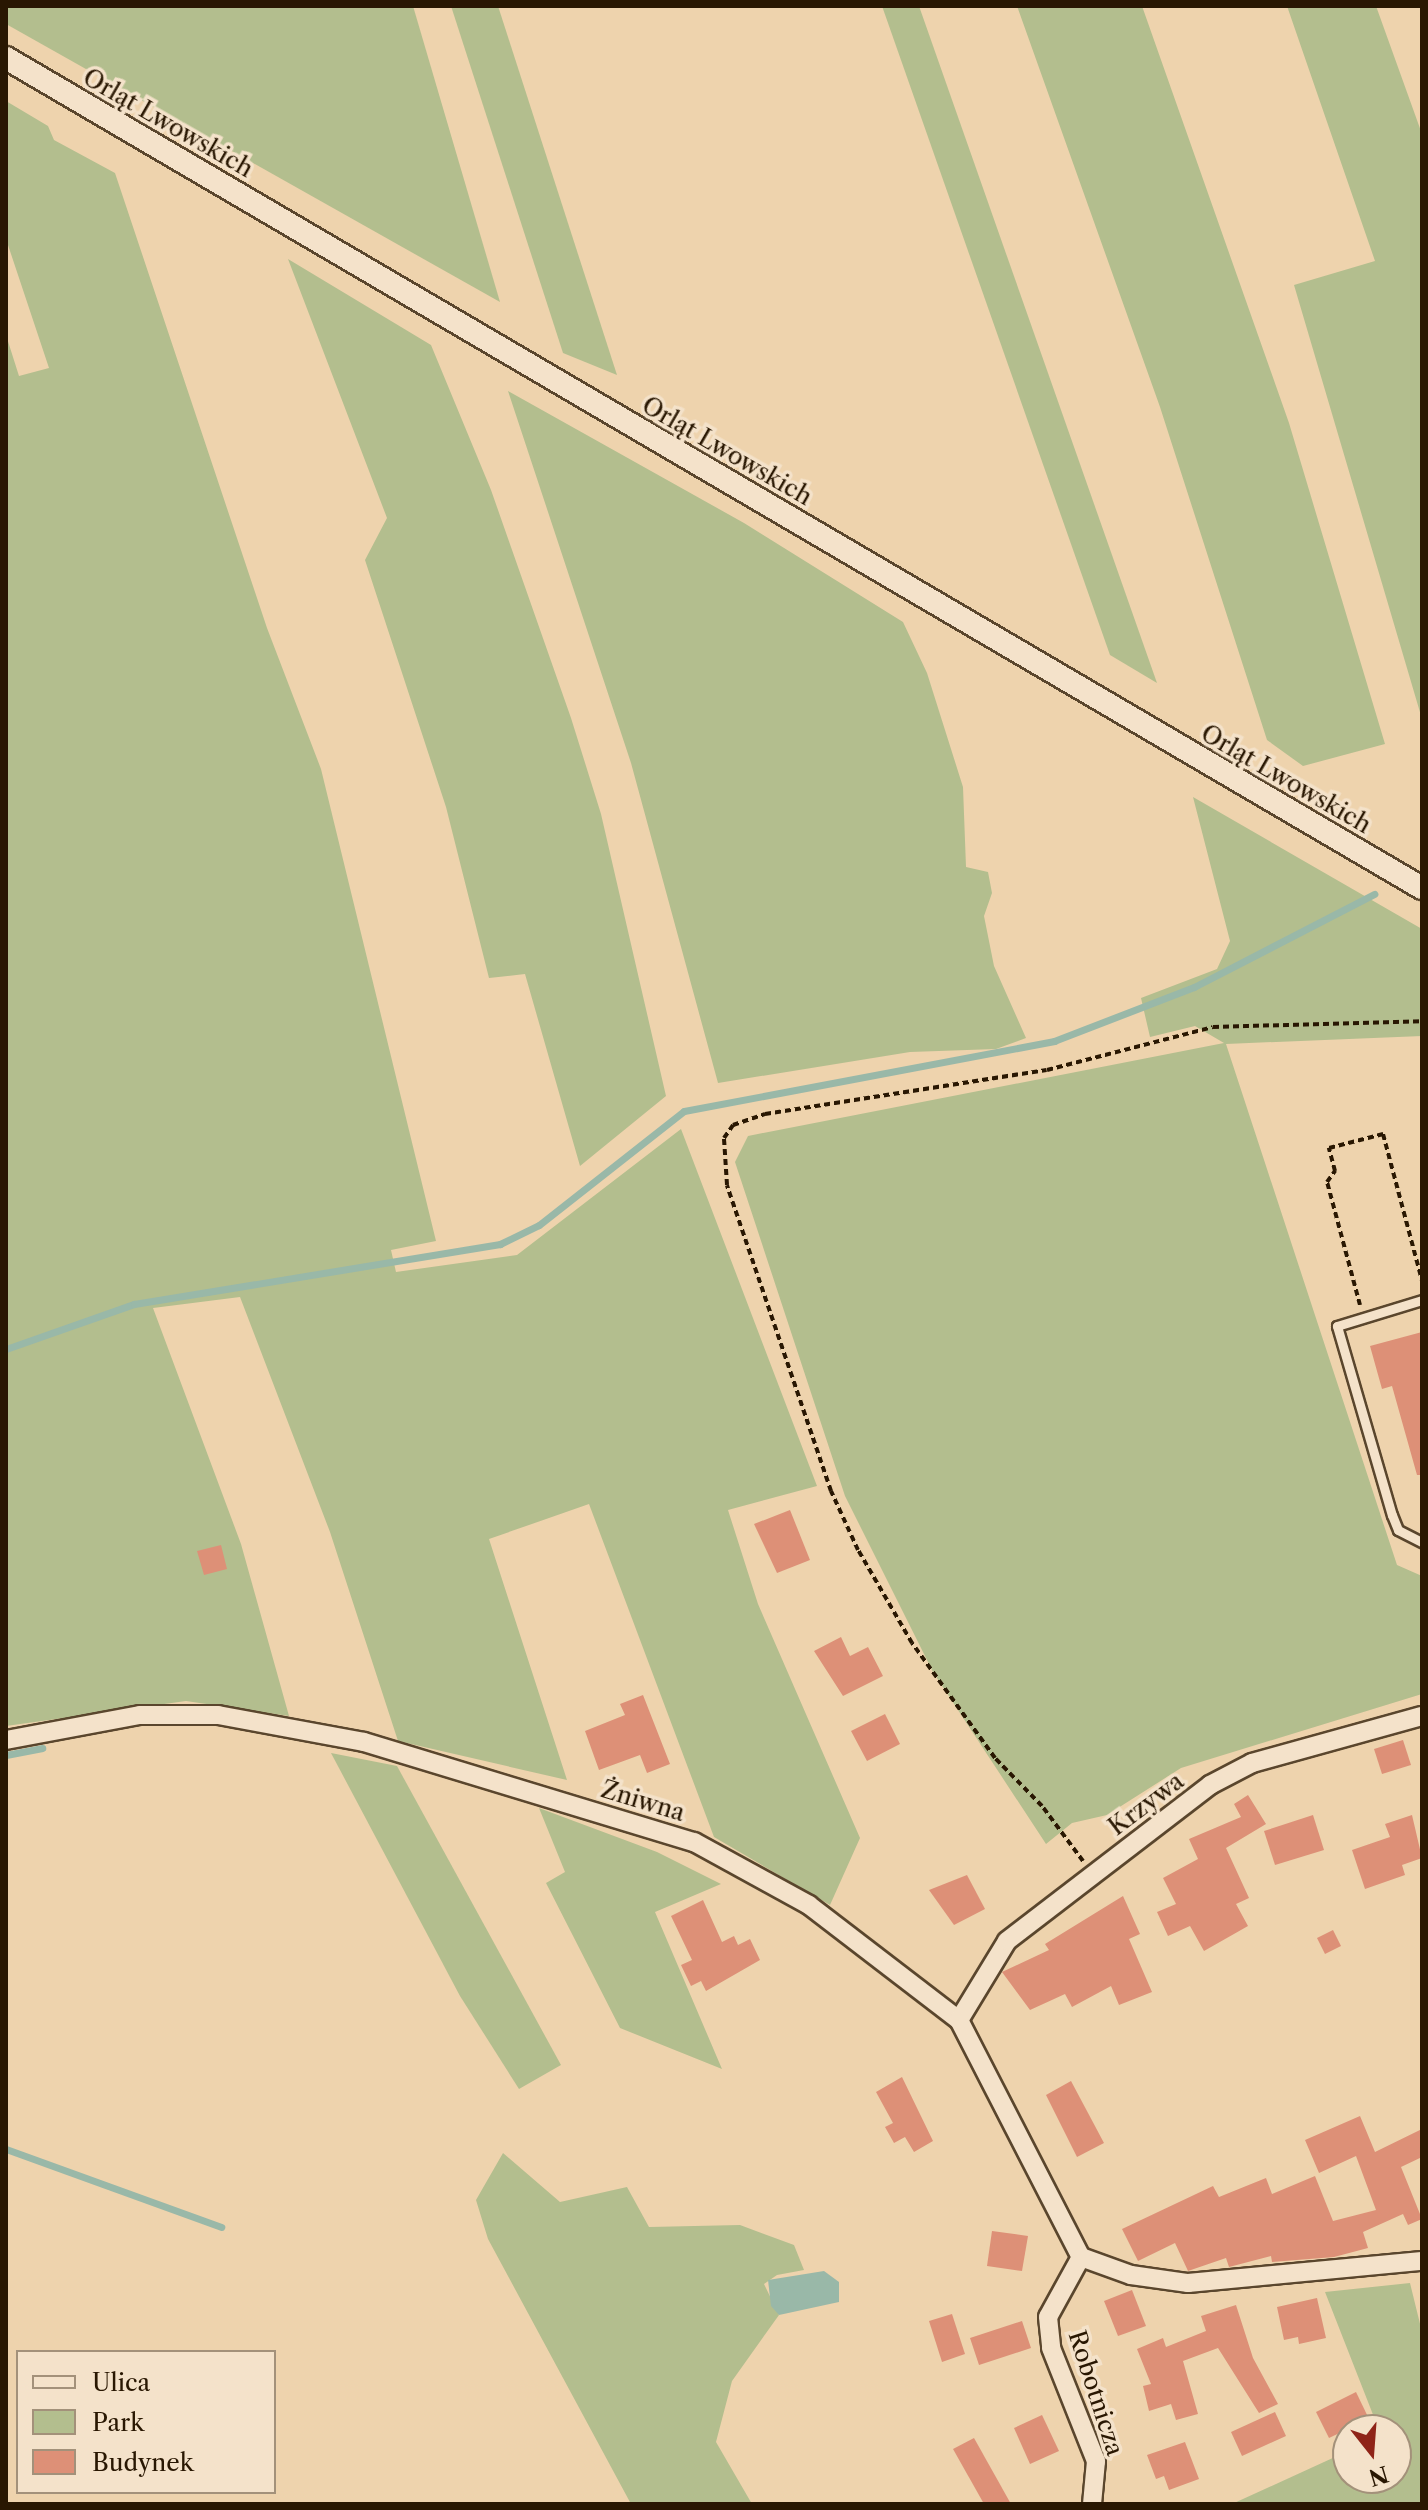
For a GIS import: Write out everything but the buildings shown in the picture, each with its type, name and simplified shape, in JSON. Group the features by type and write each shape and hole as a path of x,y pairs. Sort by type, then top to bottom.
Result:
{"street":[{"name":"Orląt Lwowskich","path":"6,58 1422,888"},
{"name":"Żniwna","path":"6,1740 177,1713 364,1742 694,1842 809,1905 959,2020 1081,2257"},
{"name":"Krzywa","path":"959,2020 1007,1941 1210,1785 1252,1763 1422,1716"},
{"path":"1081,2257 1131,2275 1188,2283 1422,2261"},
{"name":"Robotnicza","path":"1081,2257 1048,2317 1051,2348 1096,2461 1092,2504"}],"lane":[{"path":"1422,1300 1337,1326 1392,1515 1398,1530 1422,1542"}],"path":[{"path":"1093,1875 1042,1806 995,1758 912,1643 858,1550 831,1491 727,1185 724,1138 733,1125 765,1114 1047,1070 1213,1027 1422,1021"},
{"path":"1364,1318 1327,1182 1335,1171 1329,1148 1383,1134 1422,1281"}],"green space":[{"path":"6,6 413,6 500,302 6,24"},
{"path":"451,6 498,6 617,375 563,353"},
{"path":"882,6 919,6 1157,683 1110,655"},
{"path":"1017,6 1142,6 1289,423 1385,744 1303,766 1267,740 1160,407"},
{"path":"1287,6 1376,6 1422,134 1422,719 1294,285 1375,261"},
{"path":"6,101 48,126 54,140 115,173 267,628 321,769 436,1241 391,1250 396,1272 517,1255 681,1129 817,1486 728,1510 758,1604 860,1838 830,1905 714,1837 589,1504 489,1539 567,1780 398,1741 330,1532 240,1297 153,1308 241,1544 289,1716 186,1701 6,1726 6,335 19,376 49,368 6,239"},
{"path":"288,259 431,345 491,490 571,718 601,814 666,1096 580,1166 525,974 489,978 446,807 365,560 387,518"},
{"path":"508,391 744,523 903,622 927,673 963,787 966,867 988,872 992,893 984,916 994,966 1026,1038 996,1049 910,1052 718,1083 631,763"},
{"path":"1193,797 1422,929 1422,1036 1226,1044 1397,1565 1422,1576 1422,1694 1181,1768 1107,1815 1072,1823 1046,1844 933,1672 845,1496 735,1162 748,1136 1224,1043 1195,1026 1150,1037 1141,998 1217,969 1230,941"},
{"path":"331,1753 397,1766 561,2065 519,2089 460,1996"},
{"path":"539,1808 657,1852 721,1884 655,1912 722,2069 620,2028 546,1883 565,1872"},
{"path":"503,2153 560,2202 627,2187 649,2227 740,2225 794,2245 804,2270 777,2275 764,2284 779,2315 732,2381 716,2442 752,2504 631,2504 488,2239 476,2200"},
{"path":"1410,2283 1422,2332 1422,2504 1232,2504 1332,2458 1332,2494 1412,2494 1412,2414 1373,2414 1325,2292"}],"shaded area":[{"path":"824,2271 839,2282 839,2302 779,2315 771,2306 768,2280"}],"waterway":[{"path":"6,1349 134,1304 500,1244 539,1225 684,1111 1054,1041 1194,987 1374,894"},
{"path":"6,1755 42,1748"},
{"path":"6,2149 221,2227"}]}
